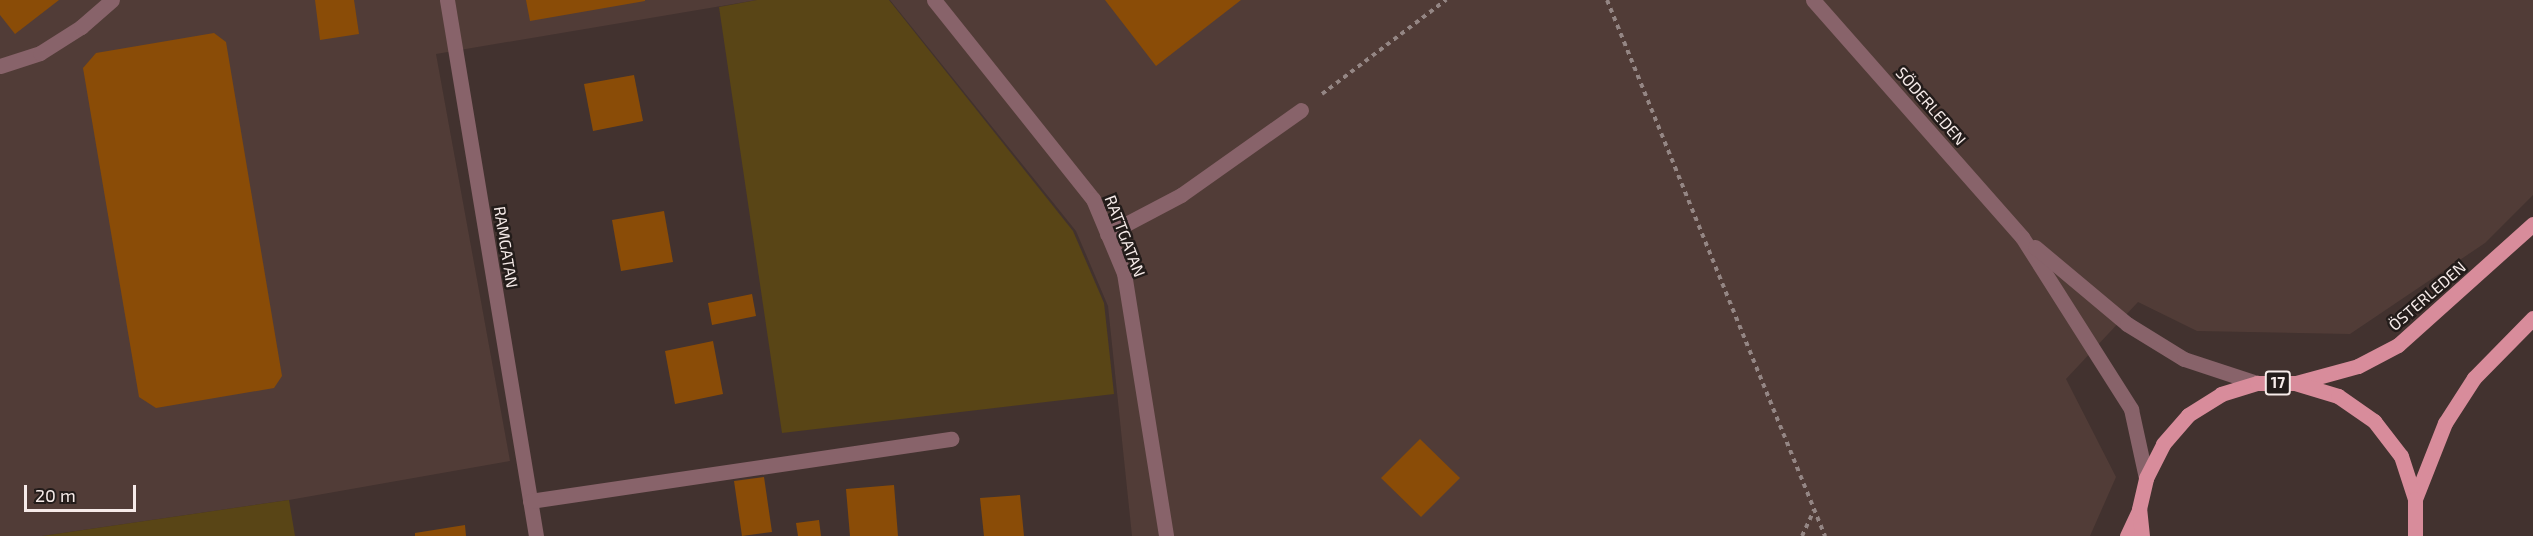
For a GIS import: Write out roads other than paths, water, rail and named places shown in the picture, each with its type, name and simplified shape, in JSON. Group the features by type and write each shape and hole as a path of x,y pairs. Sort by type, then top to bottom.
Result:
{"main road":[{"name":"ÖSTERLEDEN","path":"2295,383 2358,366 2398,345 2437,314 2533,224"},
{"name":"17","path":"2415,499 2445,423 2474,378 2533,318"},
{"name":"17","path":"2127,536 2139,509 2146,478 2163,444 2188,414 2221,394 2257,383 2295,383 2338,396 2374,421 2401,456 2415,499 2415,536"},
{"name":"17","path":"2139,509 2142,536"}],"street":[{"path":"0,66 40,53 81,27 112,0"},
{"name":"RAMGATAN","path":"447,0 536,536"},
{"name":"RATTGATAN","path":"934,0 1093,199 1124,273 1166,536"},
{"name":"SÖDERLEDEN","path":"1813,0 2022,237 2127,324 2184,359 2257,383"},
{"path":"1107,234 1181,195 1301,110"},
{"name":"SÖDERLEDEN","path":"2022,237 2131,409 2146,478"},
{"path":"530,501 951,439"}]}
